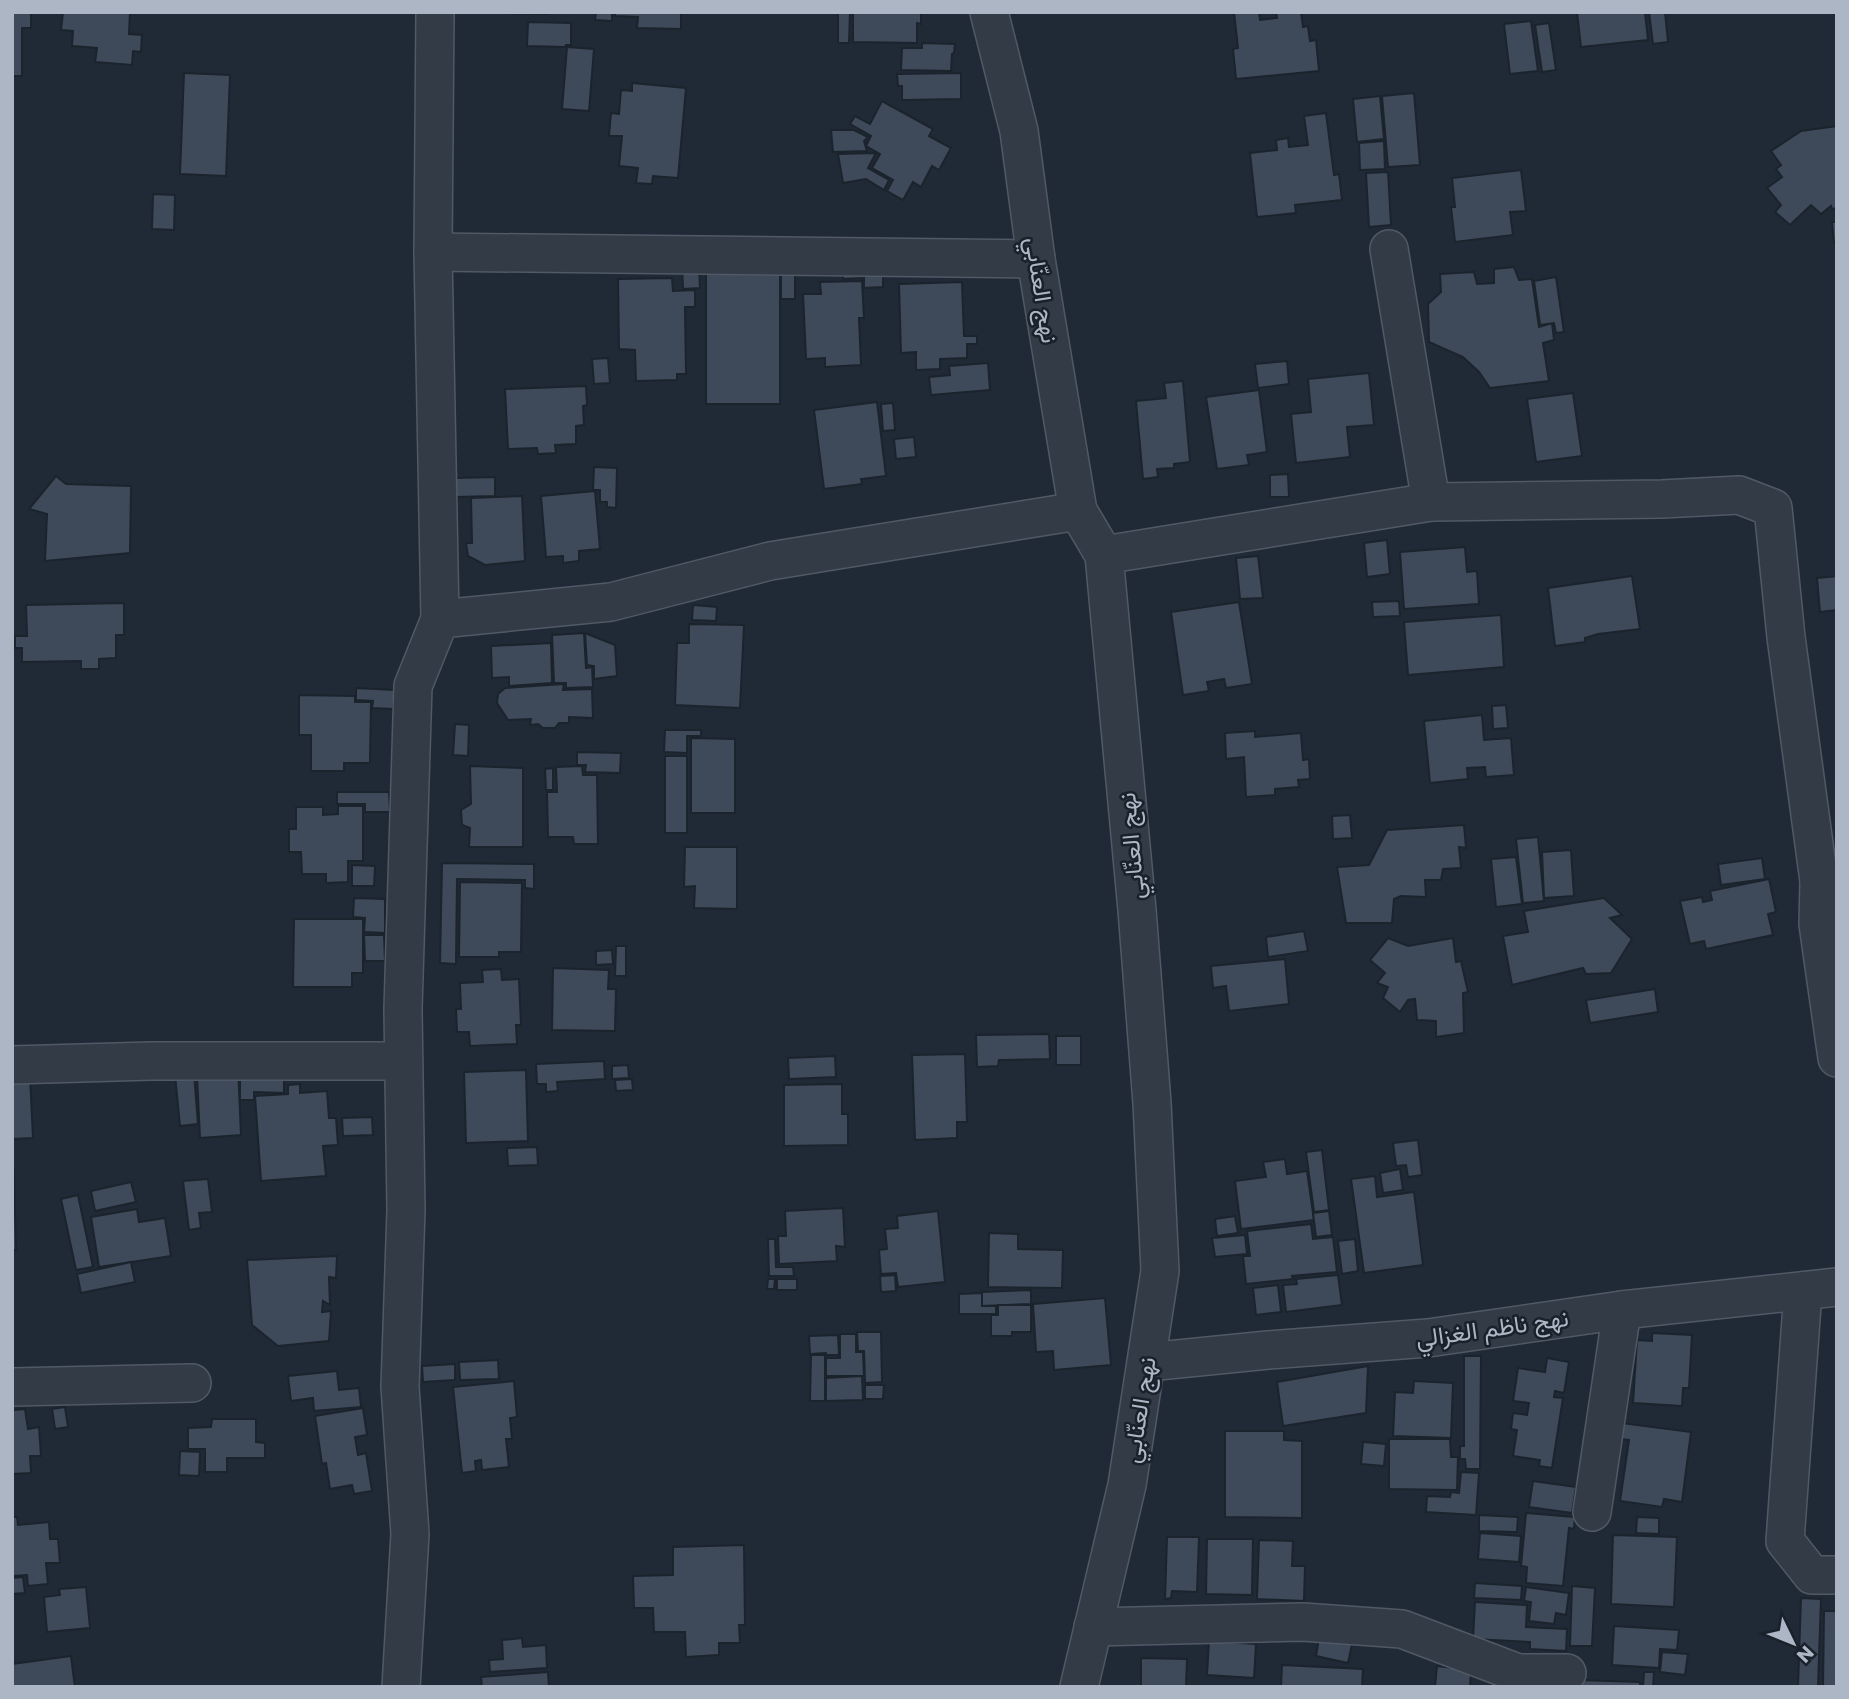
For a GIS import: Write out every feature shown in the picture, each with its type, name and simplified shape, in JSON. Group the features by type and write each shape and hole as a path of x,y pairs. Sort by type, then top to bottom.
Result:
{"street":[{"path":"401,1687 410,1534 400,1387 406,1210 403,1061 412,686 440,619 433,252 435,12"},
{"name":"نهج العنّابي","path":"989,12 1019,131 1036,259 1078,512 1104,555 1152,1102 1160,1271 1127,1485 1079,1687"},
{"path":"1389,249 1430,502"},
{"path":"433,252 1036,259"},
{"path":"1104,555 1430,502 1662,499 1739,495 1773,508 1786,637 1828,880 1818,924 1837,1058"},
{"path":"440,619 611,602 770,561 1078,512"},
{"path":"12,1065 151,1061 403,1061"},
{"path":"1820,1289 1785,1541 1812,1575 1837,1575"},
{"name":"نهج ناظم الغزالي","path":"1148,1362 1428,1338 1622,1310 1820,1289"},
{"path":"1592,1512 1622,1310"},
{"path":"12,1387 192,1383"},
{"path":"1093,1626 1304,1622 1402,1629 1517,1680 1567,1673"}],"building":[{"path":"12,12 31,12 31,28 22,28 22,76 12,76"},
{"path":"63,12 130,12 129,34 142,35 141,52 133,51 132,65 95,62 97,48 72,46 73,31 61,30"},
{"path":"474,12 548,12 548,14"},
{"path":"596,12 612,12 612,21 595,20"},
{"path":"615,12 681,12 681,29 637,28 638,17 615,16"},
{"path":"838,12 850,12 849,43 838,43"},
{"path":"853,12 921,12 921,24 917,23 917,43 853,42"},
{"path":"1234,12 1259,12 1260,20 1277,18 1276,12 1301,12 1303,27 1308,26 1310,41 1316,40 1319,71 1236,79 1233,49 1238,48"},
{"path":"1577,12 1645,12 1648,40 1581,47"},
{"path":"1649,12 1665,12 1668,42 1653,44"},
{"path":"1531,21 1538,71 1510,74 1504,24"},
{"path":"528,22 571,23 571,45 527,46"},
{"path":"1549,23 1556,70 1542,72 1535,25"},
{"path":"922,43 955,44 951,71 901,70 902,48 922,48"},
{"path":"567,47 594,49 589,111 562,109"},
{"path":"184,73 230,75 226,176 180,174"},
{"path":"961,73 961,99 902,100 902,86 898,86 897,74"},
{"path":"632,83 686,88 678,178 653,176 652,184 636,183 638,168 619,166 622,136 609,136 611,113 619,114 621,90 632,91"},
{"path":"1414,93 1420,165 1388,167 1382,96"},
{"path":"1380,96 1384,139 1357,142 1353,99"},
{"path":"882,101 933,129 929,136 951,148 939,170 932,166 921,187 913,182 903,200 887,191 893,180 872,168 880,154 866,146 871,136 850,124 855,116 870,124"},
{"path":"1326,113 1334,175 1339,174 1342,200 1295,205 1296,213 1257,217 1250,153 1277,150 1276,140 1288,138 1289,147 1308,145 1304,116"},
{"path":"1837,126 1837,208 1832,209 1831,206 1821,214 1811,205 1790,225 1775,212 1781,205 1767,188 1782,177 1776,169 1781,165 1771,151 1801,131"},
{"path":"831,130 854,130 868,137 864,141 867,151 833,152"},
{"path":"1384,141 1385,169 1360,170 1359,143"},
{"path":"876,153 868,168 889,180 884,190 866,179 843,183 838,154"},
{"path":"1521,170 1526,211 1510,212 1513,235 1455,242 1451,207 1455,207 1452,178"},
{"path":"1388,172 1391,225 1369,227 1366,173"},
{"path":"153,194 175,195 174,230 152,229"},
{"path":"1832,222 1837,222 1837,243 1834,243"},
{"path":"781,261 795,271 795,299 781,299"},
{"path":"682,266 699,266 700,288 683,289"},
{"path":"1514,267 1519,280 1532,279 1539,327 1552,323 1554,340 1543,343 1549,381 1490,388 1479,372 1463,357 1429,342 1428,304 1441,292 1440,274 1474,272 1477,284 1494,283 1494,269"},
{"path":"883,270 883,287 864,288 864,278 843,279 843,271"},
{"path":"706,274 780,274 780,404 706,404"},
{"path":"1556,277 1564,332 1556,333 1554,323 1540,325 1534,281"},
{"path":"672,278 673,291 695,290 695,307 685,307 686,374 677,374 677,380 636,381 635,350 619,349 618,279"},
{"path":"862,281 864,318 859,318 861,365 825,367 825,358 806,359 803,294 821,294 820,282"},
{"path":"962,282 964,336 977,336 977,344 967,344 967,358 940,359 940,369 916,370 916,352 901,353 899,284"},
{"path":"608,358 610,383 594,384 592,359"},
{"path":"1287,361 1289,384 1258,388 1255,364"},
{"path":"988,363 990,390 931,395 929,377 950,375 949,366"},
{"path":"1369,373 1374,425 1347,427 1350,457 1296,463 1291,414 1311,412 1308,379"},
{"path":"1183,381 1190,462 1174,464 1174,468 1157,469 1158,477 1143,479 1136,401 1166,398 1164,383"},
{"path":"586,386 584,425 576,426 576,444 555,445 556,453 538,454 537,448 508,449 505,389"},
{"path":"1259,390 1267,452 1247,455 1249,465 1217,469 1206,397"},
{"path":"1573,393 1582,456 1536,462 1527,399"},
{"path":"877,402 886,476 861,479 862,484 824,489 814,410"},
{"path":"893,403 895,430 883,431 881,404"},
{"path":"914,437 916,457 896,459 894,439"},
{"path":"594,467 617,468 616,508 607,507 607,502 600,502 600,490 593,490"},
{"path":"1288,474 1289,497 1270,497 1270,475"},
{"path":"56,476 66,484 131,486 130,553 45,561 47,514 29,509"},
{"path":"495,477 495,496 456,497 455,478"},
{"path":"595,491 600,549 579,551 579,561 563,563 563,556 546,557 541,496"},
{"path":"522,496 525,561 485,565 468,556 466,543 472,543 471,498"},
{"path":"1387,540 1390,574 1367,577 1364,543"},
{"path":"1465,547 1467,572 1477,571 1479,604 1404,609 1400,552"},
{"path":"1258,556 1263,598 1240,599 1236,558"},
{"path":"1632,576 1640,629 1598,634 1585,638 1585,642 1555,646 1548,588"},
{"path":"1837,576 1837,610 1820,612 1817,578"},
{"path":"1399,601 1400,616 1373,617 1372,602"},
{"path":"1239,602 1252,684 1226,688 1224,679 1207,682 1209,691 1183,695 1171,612"},
{"path":"124,603 124,635 116,635 116,658 99,659 99,669 81,669 81,661 22,662 22,648 15,648 15,636 27,636 26,605"},
{"path":"693,605 717,607 716,621 692,620"},
{"path":"1501,615 1504,667 1408,675 1404,622"},
{"path":"689,624 744,625 740,708 675,705 677,643 689,643"},
{"path":"584,633 586,668 592,667 593,687 566,688 566,683 554,683 552,635"},
{"path":"585,633 615,645 617,676 594,679 594,666 587,665"},
{"path":"551,643 552,683 509,686 509,677 492,678 491,646"},
{"path":"564,684 563,690 592,689 593,718 569,717 569,723 559,723 555,728 543,728 538,724 530,725 531,719 508,720 497,703 498,694 505,688"},
{"path":"356,688 395,690 393,709 372,708 373,701 356,700"},
{"path":"299,695 355,696 355,702 371,702 370,763 344,763 344,771 311,771 311,735 299,735"},
{"path":"1506,705 1508,728 1493,729 1492,706"},
{"path":"1482,715 1484,740 1511,738 1514,775 1486,777 1485,767 1467,768 1468,779 1430,783 1424,721"},
{"path":"455,724 469,725 468,756 453,755"},
{"path":"665,730 701,730 701,736 687,736 687,753 664,752"},
{"path":"1255,731 1255,737 1301,733 1303,760 1309,759 1310,779 1298,780 1299,787 1275,789 1275,795 1246,797 1244,757 1226,759 1225,733"},
{"path":"691,738 735,739 735,813 691,813"},
{"path":"577,752 621,753 620,773 585,772 586,765 577,765"},
{"path":"665,756 687,756 687,833 665,833"},
{"path":"470,766 523,768 523,847 469,847 470,828 462,825 461,810 471,804"},
{"path":"582,766 583,775 597,775 598,844 574,844 573,837 548,837 547,792 557,792 556,767"},
{"path":"553,768 553,790 546,790 545,769"},
{"path":"337,792 389,792 390,812 365,812 365,804 337,804"},
{"path":"338,806 363,806 363,861 348,861 348,882 326,883 326,874 302,874 301,852 289,852 289,829 296,829 296,807 323,807 323,815 338,814"},
{"path":"1350,815 1352,838 1333,839 1332,816"},
{"path":"1464,825 1466,848 1459,847 1461,868 1443,869 1441,880 1425,880 1426,897 1401,896 1394,899 1392,923 1346,923 1337,867 1369,865 1387,830"},
{"path":"1538,837 1544,901 1523,903 1516,839"},
{"path":"685,847 737,847 737,909 694,908 695,886 684,887"},
{"path":"1571,850 1574,896 1544,898 1542,852"},
{"path":"1516,857 1522,904 1496,907 1491,859"},
{"path":"1762,858 1765,879 1721,885 1718,864"},
{"path":"442,863 534,864 534,889 525,888 525,880 457,879 456,964 440,963"},
{"path":"352,865 375,866 374,886 352,886"},
{"path":"1769,879 1776,912 1768,914 1773,935 1706,949 1704,941 1690,944 1680,901 1702,897 1703,902 1712,900 1710,891"},
{"path":"460,882 522,883 521,952 499,952 499,957 459,957"},
{"path":"354,898 385,899 385,933 364,932 365,918 353,917"},
{"path":"1604,898 1622,915 1610,918 1632,939 1611,973 1586,974 1583,968 1512,985 1503,936 1528,932 1524,911"},
{"path":"294,919 363,919 363,973 352,973 352,987 293,987"},
{"path":"1304,931 1308,951 1268,957 1266,937"},
{"path":"364,935 384,935 385,961 365,961"},
{"path":"1388,938 1408,946 1453,938 1456,962 1461,961 1468,992 1463,993 1464,1033 1436,1037 1436,1021 1417,1020 1415,999 1408,1000 1400,1012 1383,998 1388,987 1377,983 1385,973 1370,960"},
{"path":"616,946 626,946 626,976 615,976"},
{"path":"612,950 613,964 596,965 596,951"},
{"path":"1285,959 1289,1004 1229,1011 1226,986 1213,988 1211,966"},
{"path":"553,968 609,970 608,989 616,989 615,1031 552,1030"},
{"path":"501,969 502,980 519,979 521,1025 516,1025 517,1044 470,1046 469,1032 457,1032 456,1009 461,1009 460,983 483,982 482,970"},
{"path":"1655,989 1658,1012 1590,1023 1586,1000"},
{"path":"1049,1034 1050,1059 999,1060 998,1066 977,1067 976,1035"},
{"path":"1056,1036 1081,1036 1081,1065 1056,1065"},
{"path":"965,1054 967,1122 957,1122 957,1138 915,1140 912,1055"},
{"path":"835,1056 836,1077 789,1079 788,1058"},
{"path":"604,1061 605,1079 557,1082 558,1091 546,1092 546,1084 537,1084 536,1064"},
{"path":"628,1065 629,1078 612,1079 612,1066"},
{"path":"238,1066 241,1135 200,1138 197,1075"},
{"path":"240,1066 284,1066 284,1093 254,1092 254,1100 240,1100"},
{"path":"526,1070 528,1141 466,1143 464,1072"},
{"path":"194,1073 198,1124 180,1126 175,1075"},
{"path":"30,1075 33,1138 12,1139 12,1076"},
{"path":"632,1079 633,1090 616,1091 615,1080"},
{"path":"300,1084 300,1093 327,1091 329,1118 336,1118 338,1145 323,1146 326,1176 261,1181 255,1096 288,1094 288,1085"},
{"path":"842,1084 842,1114 848,1114 848,1145 784,1146 784,1085"},
{"path":"372,1117 373,1135 343,1136 342,1118"},
{"path":"1418,1140 1422,1175 1408,1177 1406,1165 1396,1166 1393,1143"},
{"path":"537,1147 538,1165 508,1166 507,1148"},
{"path":"1322,1150 1329,1210 1314,1212 1306,1152"},
{"path":"1285,1159 1287,1174 1307,1171 1314,1220 1241,1229 1235,1181 1266,1177 1263,1162"},
{"path":"1400,1169 1403,1190 1383,1193 1380,1173"},
{"path":"14,1170 16,1250 12,1250"},
{"path":"1375,1176 1377,1197 1414,1192 1423,1265 1364,1273 1351,1179"},
{"path":"208,1179 212,1212 199,1213 201,1228 189,1230 183,1181"},
{"path":"131,1182 136,1202 95,1211 91,1191"},
{"path":"78,1195 93,1267 76,1270 61,1199"},
{"path":"843,1208 845,1247 836,1246 837,1261 779,1264 778,1236 786,1236 785,1211"},
{"path":"137,1209 139,1222 165,1218 171,1256 99,1267 91,1217"},
{"path":"938,1211 945,1282 898,1287 896,1273 881,1274 879,1250 887,1249 885,1229 898,1228 897,1216"},
{"path":"1329,1211 1332,1235 1316,1237 1313,1213"},
{"path":"1235,1216 1238,1233 1217,1236 1215,1219"},
{"path":"1311,1224 1313,1239 1333,1237 1337,1272 1246,1284 1243,1256 1250,1256 1247,1231"},
{"path":"989,1233 1018,1234 1018,1249 1063,1250 1062,1288 988,1287"},
{"path":"1245,1235 1247,1254 1215,1257 1212,1238"},
{"path":"768,1239 775,1239 776,1267 793,1267 794,1276 769,1276"},
{"path":"1355,1239 1358,1271 1342,1274 1338,1241"},
{"path":"337,1256 336,1278 329,1277 330,1305 323,1301 322,1312 331,1311 329,1341 278,1346 252,1325 247,1260"},
{"path":"131,1262 135,1282 81,1293 77,1274"},
{"path":"895,1275 896,1291 881,1292 880,1276"},
{"path":"1338,1275 1342,1305 1286,1312 1283,1285 1297,1284 1296,1279"},
{"path":"768,1279 775,1279 774,1289 767,1289"},
{"path":"777,1279 797,1279 797,1290 777,1290"},
{"path":"1278,1285 1281,1312 1256,1315 1253,1288"},
{"path":"1031,1290 1031,1304 982,1306 982,1292"},
{"path":"982,1293 982,1306 996,1306 996,1314 959,1314 959,1294"},
{"path":"1105,1298 1111,1365 1054,1370 1053,1351 1036,1352 1033,1304"},
{"path":"998,1305 1031,1305 1031,1332 991,1336 991,1315 998,1315"},
{"path":"857,1332 881,1332 882,1382 865,1383 864,1351 858,1351"},
{"path":"1652,1333 1692,1335 1689,1388 1683,1388 1682,1406 1633,1403 1637,1340 1652,1341"},
{"path":"840,1334 856,1334 856,1352 863,1352 864,1376 826,1376 826,1358 840,1358"},
{"path":"838,1335 839,1355 810,1354 809,1336"},
{"path":"811,1355 825,1355 825,1401 810,1401"},
{"path":"1464,1356 1481,1356 1480,1469 1466,1469 1465,1459 1460,1459 1460,1446 1464,1446"},
{"path":"1547,1358 1569,1362 1564,1393 1555,1391 1554,1397 1563,1398 1552,1468 1539,1466 1540,1460 1513,1456 1517,1430 1511,1429 1513,1413 1527,1415 1529,1403 1513,1401 1518,1368 1545,1372"},
{"path":"498,1360 499,1379 460,1380 459,1362"},
{"path":"455,1364 455,1380 423,1382 422,1366"},
{"path":"1368,1366 1366,1413 1283,1426 1277,1382"},
{"path":"337,1371 339,1390 359,1388 361,1407 314,1411 313,1398 291,1401 288,1376"},
{"path":"862,1376 863,1400 826,1401 826,1378"},
{"path":"514,1381 517,1417 510,1418 512,1439 506,1439 509,1467 482,1470 481,1460 475,1461 476,1471 462,1473 453,1387"},
{"path":"1414,1381 1453,1383 1451,1438 1393,1436 1395,1392 1413,1393"},
{"path":"865,1385 884,1385 883,1399 865,1399"},
{"path":"65,1407 68,1427 55,1429 52,1409"},
{"path":"363,1408 367,1435 355,1437 358,1455 366,1453 372,1491 354,1494 352,1485 330,1489 326,1463 322,1464 315,1416"},
{"path":"25,1409 28,1429 39,1427 41,1456 30,1456 31,1473 12,1474 12,1410"},
{"path":"212,1419 256,1419 256,1442 265,1443 265,1458 227,1458 227,1472 205,1472 205,1449 188,1449 188,1428 211,1427"},
{"path":"1622,1423 1691,1432 1682,1502 1664,1499 1662,1507 1620,1501 1629,1440 1620,1439"},
{"path":"1225,1431 1284,1431 1284,1440 1302,1441 1302,1518 1225,1517"},
{"path":"1389,1439 1450,1439 1451,1457 1458,1457 1457,1490 1389,1489"},
{"path":"1363,1442 1386,1444 1384,1466 1361,1464"},
{"path":"180,1451 200,1452 199,1476 179,1475"},
{"path":"1461,1472 1479,1473 1476,1515 1426,1512 1427,1496 1450,1497 1451,1492 1459,1493"},
{"path":"1533,1481 1576,1487 1572,1513 1529,1507"},
{"path":"1526,1513 1575,1517 1574,1529 1569,1528 1563,1586 1526,1583 1527,1567 1521,1566"},
{"path":"1479,1515 1518,1517 1517,1532 1479,1531"},
{"path":"12,1517 17,1517 18,1525 49,1522 50,1539 58,1539 60,1563 46,1563 48,1584 28,1586 27,1575 12,1576"},
{"path":"1637,1517 1659,1518 1659,1534 1636,1533"},
{"path":"1480,1533 1521,1536 1519,1562 1478,1559"},
{"path":"1613,1535 1677,1537 1674,1607 1611,1604"},
{"path":"1167,1537 1199,1537 1197,1592 1172,1591 1171,1598 1165,1599"},
{"path":"1207,1539 1253,1539 1252,1595 1206,1594"},
{"path":"1259,1540 1293,1541 1292,1566 1305,1566 1304,1601 1257,1599"},
{"path":"744,1545 745,1625 739,1625 740,1643 719,1643 719,1655 686,1657 685,1632 654,1632 653,1608 634,1608 633,1576 673,1575 673,1547"},
{"path":"23,1577 25,1593 12,1594 12,1578"},
{"path":"1475,1583 1522,1586 1521,1600 1474,1598"},
{"path":"1572,1586 1595,1588 1592,1646 1570,1646"},
{"path":"86,1587 90,1628 47,1632 44,1597 60,1595 59,1589"},
{"path":"1526,1587 1569,1593 1566,1615 1556,1613 1554,1624 1529,1621 1531,1602 1524,1601"},
{"path":"1801,1598 1821,1599 1818,1687 1798,1687"},
{"path":"1475,1602 1527,1605 1526,1627 1567,1629 1566,1651 1530,1649 1530,1642 1473,1639"},
{"path":"1824,1611 1837,1611 1837,1687 1823,1687"},
{"path":"1614,1626 1679,1630 1677,1650 1660,1649 1659,1668 1612,1665"},
{"path":"522,1638 523,1647 546,1645 547,1668 490,1672 489,1660 503,1659 502,1640"},
{"path":"1319,1638 1352,1644 1348,1663 1316,1656"},
{"path":"1209,1641 1256,1644 1254,1678 1207,1675"},
{"path":"1662,1652 1688,1654 1685,1675 1660,1672"},
{"path":"71,1656 75,1687 12,1687 12,1664"},
{"path":"1141,1658 1187,1659 1186,1687 1141,1687"},
{"path":"1282,1665 1363,1669 1362,1687 1281,1687"},
{"path":"1437,1666 1471,1670 1470,1687 1435,1687"},
{"path":"548,1672 549,1687 482,1687 481,1677"},
{"path":"1644,1672 1654,1672 1653,1687 1643,1687"},
{"path":"1579,1680 1640,1682 1640,1687 1578,1687"}]}
